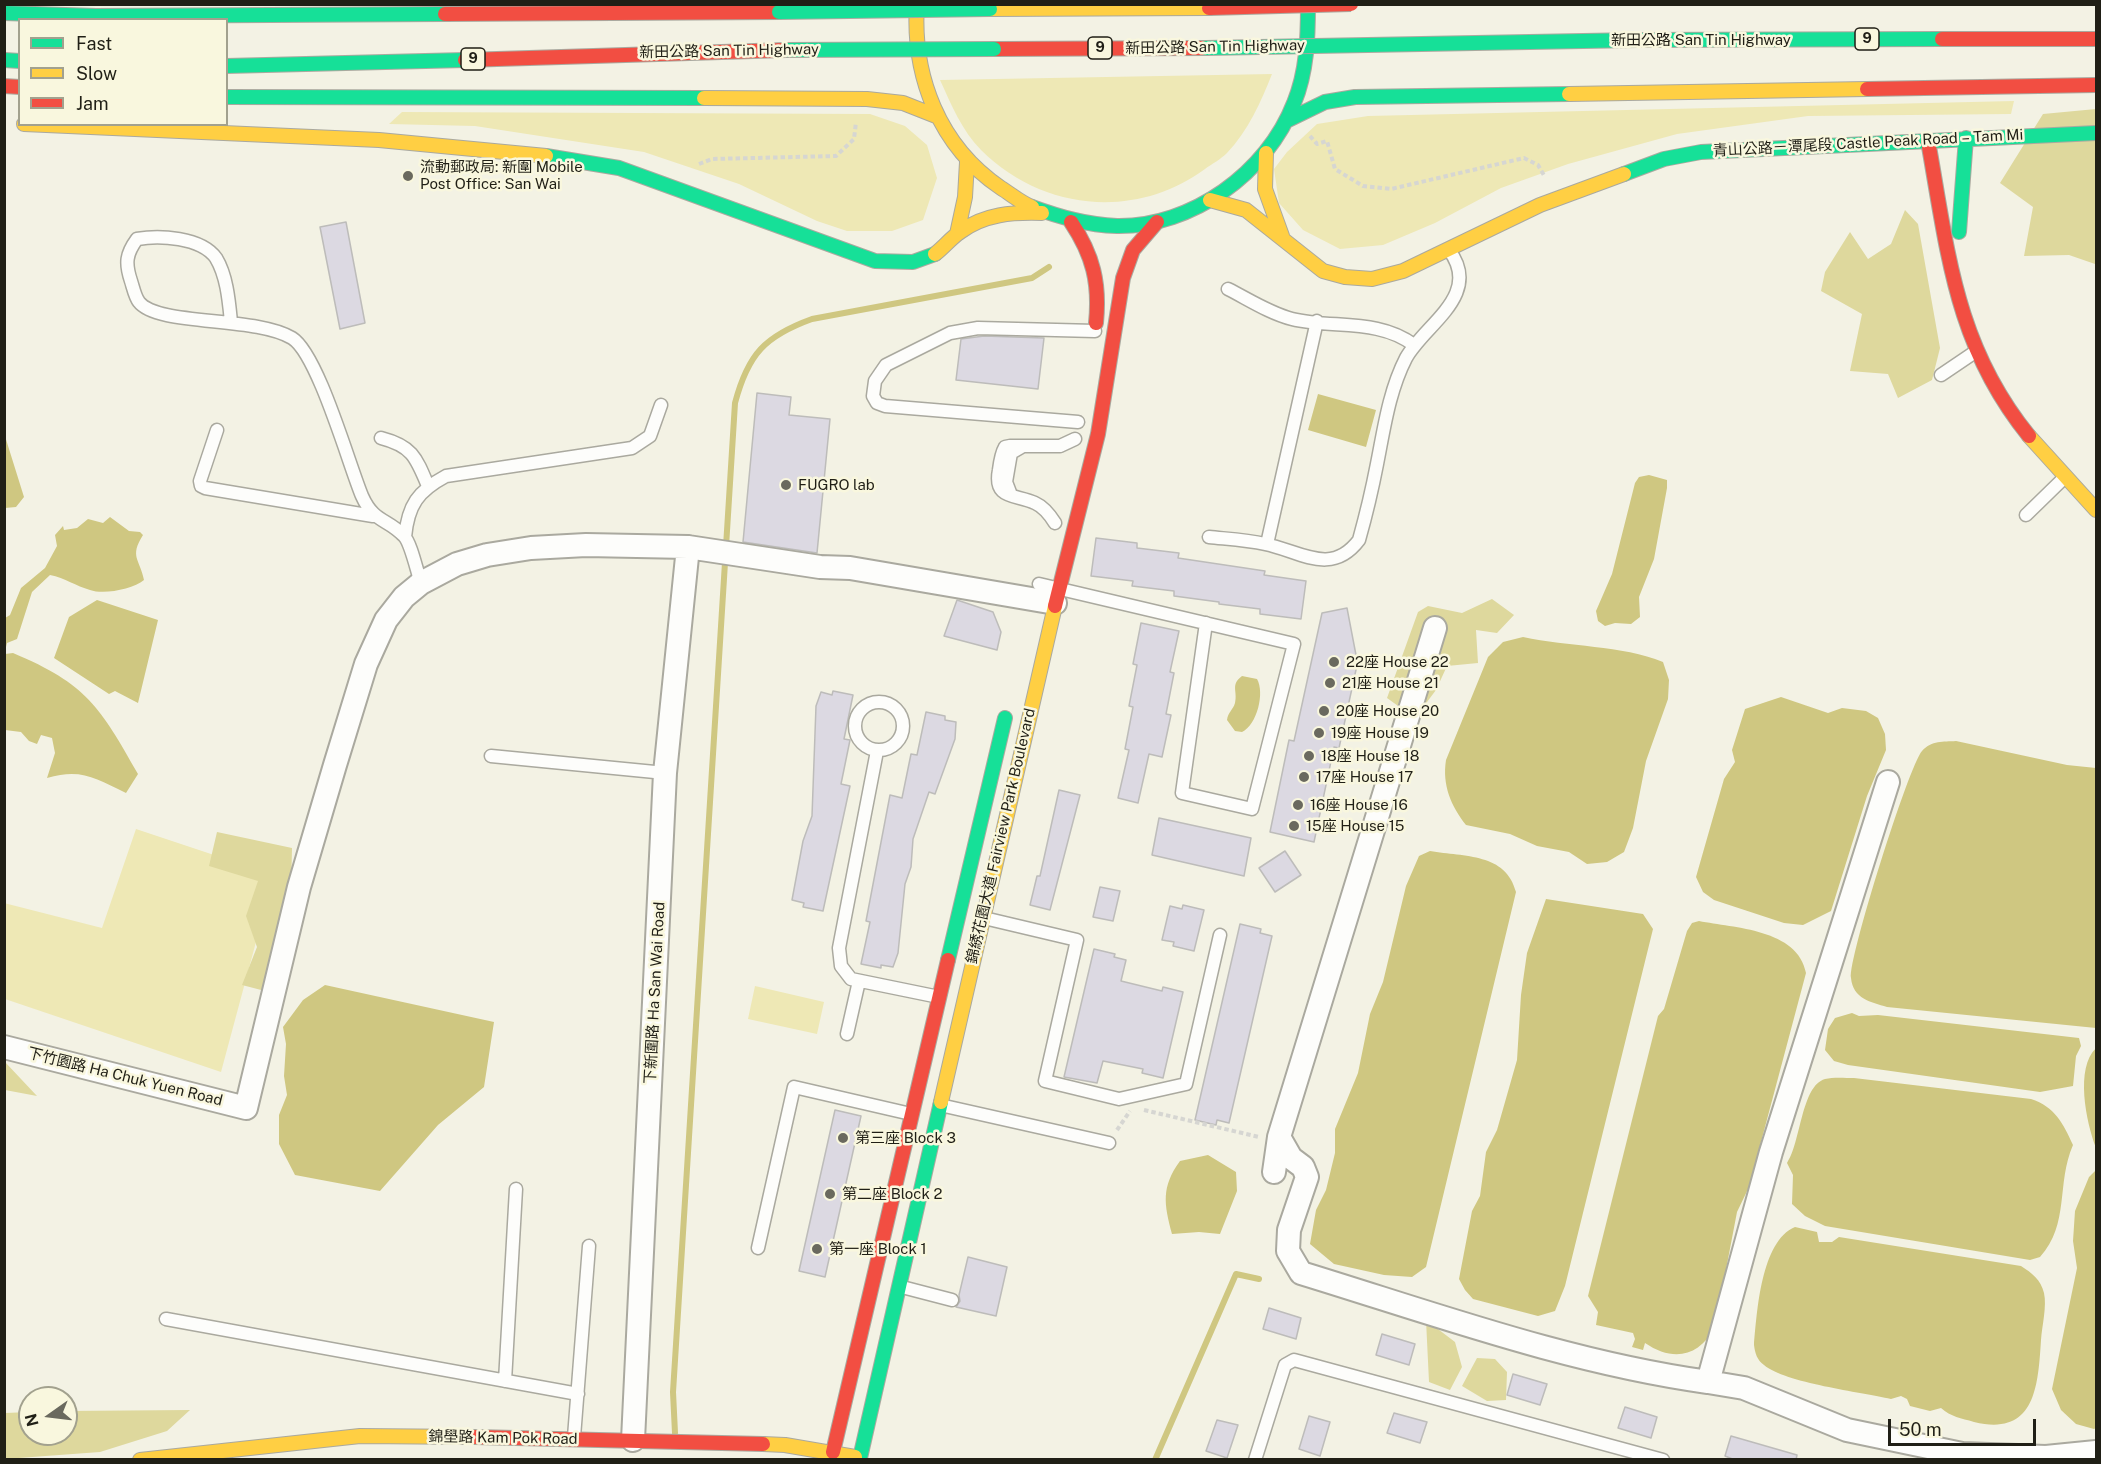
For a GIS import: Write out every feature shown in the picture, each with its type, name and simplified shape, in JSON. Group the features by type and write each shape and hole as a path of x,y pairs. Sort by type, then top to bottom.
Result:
{"main road":[{"path":"917,4 915,26 922,79 936,116 967,162 994,186 1042,213 1071,222 1107,226 1157,222 1210,200 1240,180 1266,153 1286,121 1299,93 1308,56 1308,4"},
{"path":"4,13 96,16 778,12 1209,8 1351,4"},
{"name":"新田公路 San Tin Highway","path":"228,66 304,66 642,52 1206,48 1637,40 2097,39"},
{"path":"1286,121 1325,102 1355,97 2097,85"},
{"path":"228,97 867,99 903,103 936,116"},
{"path":"63,126 379,140 555,157 619,168 875,261 905,263 926,259 971,224 994,215 1021,212 1042,213"},
{"name":"青山公路－潭尾段 Castle Peak Road – Tam Mi","path":"1210,200 1246,210 1282,236 1323,271 1345,277 1372,279 1403,272 1540,205 1664,159 1722,149 1807,148 2097,133"},
{"path":"1966,138 1960,187 1958,244 1970,332"},
{"path":"1928,141 1950,264 1977,351 2001,398 2065,478 2097,510"},
{"name":"青山公路－潭尾段 Castle Peak Road – Tam Mi","path":"1266,153 1265,189 1282,236"},
{"path":"957,234 965,196 967,162"},
{"path":"1071,222 1089,248 1099,278 1095,336"},
{"name":"錦綉花園大道 Fairview Park Boulevard","path":"862,1459 898,1286 984,918 1044,592 1104,402 1120,291 1128,259 1142,236 1157,222"},
{"path":"1070,460 1079,417"},
{"path":"1054,528 1060,502"},
{"name":"錦綉花園大道 Fairview Park Boulevard","path":"832,1456 1007,708"},
{"name":"錦壆路 Kam Pok Road","path":"140,1460 360,1436 574,1438 785,1445 832,1456 862,1459"}],"street":[{"path":"421,583 467,561 531,548 586,545 698,549 820,567 850,568 1044,592"},
{"name":"下新圍路 Ha San Wai Road","path":"633,1440 665,773 698,549"},
{"name":"下竹園路 Ha Chuk Yuen Road","path":"4,1047 246,1108 299,887 366,663 386,620 404,597 421,583"},
{"path":"1274,1172 1279,1137 1435,628"},
{"path":"1708,1382 1771,1152 1888,782"},
{"path":"1279,1137 1291,1158 1303,1167 1307,1177 1289,1230 1288,1251 1301,1273 1566,1353 1684,1380 1744,1388 1847,1430 1962,1454 2046,1457 2097,1452"}],"lane":[{"path":"231,322 228,293 215,257 195,243 158,235 137,239 128,251 126,261 139,302 151,311 163,315 260,325 294,339 310,360 348,449 362,496 373,516"},
{"path":"1209,537 1267,544 1318,559 1335,559 1351,551 1359,540 1389,406 1399,374 1414,345 1452,305 1456,296 1458,274 1448,249"},
{"path":"1228,288 1283,316 1399,334 1414,345"},
{"path":"1267,544 1317,321"},
{"path":"1079,417 885,406 877,403 873,396 875,381 886,365 950,333 978,328 1095,336"},
{"path":"1941,375 1977,351"},
{"path":"421,583 405,537 407,516 428,486 446,476 633,448 650,436 661,405"},
{"path":"217,430 201,486 373,516 405,537"},
{"path":"381,438 402,444 412,452 428,486"},
{"path":"1054,528 1050,515 1035,503 1012,496 1000,489 997,483 1002,454 1005,447 1060,446 1075,439"},
{"path":"2026,515 2065,478"},
{"path":"1044,592 1206,623 1294,644 1252,808 1182,793 1206,623"},
{"path":"875,702 889,703 899,712 904,725 900,739 890,748 877,751 864,746 856,734 855,720 862,708 875,702"},
{"path":"877,751 840,948 841,966 851,979 939,997"},
{"path":"491,756 665,773"},
{"path":"984,918 1077,940 1045,1081 1119,1099 1186,1084 1220,935"},
{"path":"847,1034 859,981"},
{"path":"758,1248 794,1087 912,1114"},
{"path":"940,1105 1109,1143"},
{"path":"505,1381 516,1189"},
{"path":"574,1438 589,1246"},
{"path":"898,1286 952,1300"},
{"path":"166,1319 578,1394"},
{"path":"1255,1460 1285,1365 1294,1360 1663,1460"}],"path":[{"path":"699,164 712,159 837,156 854,139 856,120"},
{"path":"1327,141 1335,169 1363,186 1391,189 1524,158 1538,165 1547,182"},
{"path":"1109,1143 1132,1108 1252,1137 1279,1137"}],"shaded area":[{"path":"1272,74 1248,126 1225,155 1178,185 1149,196 1120,201 1090,201 1060,196 1032,186 1005,170 974,143 940,80"},
{"path":"2014,101 2011,114 1808,116 1677,134 1568,164 1501,188 1435,223 1383,245 1340,249 1303,230 1279,203 1274,169 1287,152 1317,124 1368,116"},
{"path":"2096,109 2095,264 2069,255 2024,256 2033,207 2000,183 2043,114"},
{"path":"402,112 870,114 905,126 927,145 937,178 923,220 892,231 847,231 817,221 739,184 644,152 475,126 389,124"},
{"path":"1905,210 1918,224 1940,348 1932,380 1898,398 1888,374 1850,371 1862,314 1821,291 1825,272 1850,232 1868,259 1891,244"},
{"path":"1318,394 1376,410 1366,447 1308,430"},
{"path":"4,433 24,497 16,507 5,508"},
{"path":"1649,475 1667,480 1667,488 1654,559 1639,597 1640,617 1631,624 1615,623 1605,626 1598,621 1596,611 1612,574 1635,483 1639,477"},
{"path":"110,517 129,531 140,532 143,535 136,553 144,580 126,588 103,592 90,590 50,575 32,592 17,639 7,643 5,651 5,618 10,615 21,588 45,568 57,546 55,535 63,526 64,530 77,528 88,519 103,523"},
{"path":"1492,599 1514,615 1497,633 1476,630 1478,663 1447,666 1436,690 1415,718 1387,698 1418,612 1428,606 1462,613"},
{"path":"97,600 158,620 138,703 115,691 109,694 54,658 69,617"},
{"path":"1523,637 1630,652 1663,662 1669,680 1668,699 1646,761 1633,828 1624,852 1607,862 1587,864 1569,852 1537,846 1510,834 1466,825 1449,795 1445,778 1446,760 1488,657 1503,642"},
{"path":"13,653 38,664 75,687 101,714 138,774 126,793 79,774 47,778 55,753 52,738 41,735 37,744 29,741 21,732 5,730 5,654"},
{"path":"1242,676 1257,679 1260,700 1252,723 1242,732 1235,731 1227,720 1236,699 1236,682"},
{"path":"1781,697 1828,713 1842,708 1866,711 1878,718 1885,734 1886,750 1867,796 1831,911 1803,925 1784,923 1714,900 1703,892 1696,877 1724,779 1735,762 1732,750 1745,709"},
{"path":"1956,741 2067,765 2096,768 2096,1028 1887,1007 1864,999 1852,985 1853,963 1859,936 1893,824 1915,764 1922,751 1930,745"},
{"path":"136,829 274,875 221,1072 5,999 4,903 102,928"},
{"path":"217,832 292,848 291,890 276,931 292,953 265,991 242,985 257,947 246,916 258,881 209,866"},
{"path":"1430,851 1470,856 1494,863 1511,879 1516,892 1426,1267 1412,1277 1384,1275 1334,1264 1310,1244 1316,1210 1326,1190 1335,1153 1335,1129 1358,1073 1370,1014 1383,982 1406,886 1419,856"},
{"path":"1546,899 1643,914 1653,929 1565,1286 1555,1311 1538,1316 1473,1299 1459,1279 1472,1211 1480,1196 1486,1152 1497,1130 1517,1060 1521,995 1527,953"},
{"path":"1699,921 1746,929 1778,939 1791,947 1801,958 1806,973 1749,1187 1737,1212 1715,1327 1701,1345 1693,1350 1675,1354 1655,1349 1645,1343 1643,1350 1632,1347 1635,1339 1633,1333 1596,1325 1598,1312 1588,1296 1658,1016 1664,1009 1687,931 1692,923"},
{"path":"325,985 494,1022 484,1087 438,1125 380,1191 295,1175 279,1144 279,1115 287,1095 284,1076 286,1044 283,1027 303,1000"},
{"path":"755,986 824,1002 817,1034 748,1019"},
{"path":"1852,1013 1859,1016 1878,1015 2079,1038 2081,1046 2076,1056 2073,1086 2040,1092 1848,1065 1834,1061 1825,1050 1828,1029 1835,1018"},
{"path":"2096,1048 2096,1148 2086,1110 2084,1082 2086,1068"},
{"path":"5,1062 37,1096 5,1090"},
{"path":"1854,1078 2031,1099 2052,1111 2062,1123 2073,1145 2065,1174 2055,1231 2040,1257 2030,1260 1825,1226 1805,1216 1792,1204 1793,1175 1787,1163 1792,1154 1811,1092 1825,1079"},
{"path":"1208,1155 1236,1172 1237,1191 1220,1234 1199,1232 1172,1234 1167,1214 1166,1196 1174,1170 1180,1161"},
{"path":"2096,1170 2096,1428 2094,1429 2076,1424 2061,1410 2052,1389 2077,1268 2073,1241 2075,1211 2089,1177"},
{"path":"1795,1227 1817,1232 1819,1242 1832,1242 1839,1237 2021,1266 2032,1274 2043,1288 2045,1310 2035,1390 2030,1404 2022,1415 2010,1422 1995,1425 1974,1422 1952,1415 1941,1408 1930,1411 1910,1406 1907,1399 1901,1396 1891,1399 1788,1377 1762,1363 1754,1345 1763,1279 1775,1247 1784,1235"},
{"path":"1426,1320 1455,1342 1462,1367 1450,1390 1429,1382"},
{"path":"1477,1358 1495,1359 1507,1372 1506,1400 1487,1401 1462,1386"},
{"path":"190,1410 167,1431 100,1452 5,1459 5,1413 18,1412 18,1446 78,1446 78,1411"}],"building":[{"path":"346,222 365,323 340,329 320,227"},
{"path":"984,336 1044,338 1038,389 956,380 961,339"},
{"name":"FUGRO lab","path":"757,393 791,397 789,415 830,419 817,553 743,542"},
{"path":"1096,538 1137,543 1137,548 1179,553 1178,558 1265,571 1264,575 1306,581 1301,619 1260,614 1260,609 1174,596 1174,591 1132,586 1133,581 1091,576"},
{"path":"957,600 993,612 1001,632 997,650 944,636"},
{"path":"1347,608 1356,655 1359,656 1339,748 1334,747 1314,842 1270,832 1289,740 1294,741 1322,613"},
{"path":"1141,623 1179,631 1170,672 1174,673 1166,714 1171,715 1162,757 1149,754 1138,803 1118,798 1129,750 1125,749 1133,707 1129,706 1137,665 1133,664"},
{"path":"833,691 853,695 844,739 850,740 841,784 850,786 823,911 803,907 804,903 792,900 803,841 812,816 816,706 821,692 832,695"},
{"path":"926,712 945,716 945,720 956,722 955,739 935,794 929,792 913,839 911,867 905,884 898,953 893,967 881,965 881,968 861,964 870,922 866,921 890,795 902,798 911,754 917,755"},
{"path":"1059,790 1080,795 1050,910 1030,905 1037,876 1040,876"},
{"path":"1159,818 1251,838 1244,876 1152,855"},
{"path":"1285,851 1301,875 1275,892 1259,868"},
{"path":"1100,887 1120,891 1113,921 1093,917"},
{"path":"1183,905 1204,910 1194,951 1173,946 1174,942 1162,940 1170,906 1182,909"},
{"path":"1240,924 1261,929 1260,933 1272,936 1229,1123 1217,1120 1216,1125 1195,1120"},
{"path":"1094,949 1115,954 1114,957 1126,960 1121,981 1162,991 1163,987 1183,992 1163,1078 1142,1073 1143,1069 1103,1061 1097,1083 1064,1077"},
{"path":"835,1110 861,1116 825,1277 799,1271"},
{"path":"968,1257 1007,1267 996,1316 956,1307 960,1301 959,1295"},
{"path":"1269,1308 1301,1318 1296,1339 1263,1329"},
{"path":"1382,1334 1415,1344 1409,1365 1376,1355"},
{"path":"1513,1374 1547,1384 1540,1405 1507,1395"},
{"path":"1625,1407 1657,1417 1651,1438 1618,1428"},
{"path":"1394,1413 1427,1422 1420,1443 1387,1433"},
{"path":"1309,1416 1330,1422 1320,1456 1299,1449"},
{"path":"1217,1420 1238,1425 1227,1458 1206,1451"},
{"path":"1731,1436 1797,1455 1796,1460 1735,1460 1725,1456"}],"waterway":[{"path":"675,1433 673,1392 735,403 740,386 753,359 761,349 770,340 796,325 812,319 1032,278 1049,267"},
{"path":"1155,1460 1236,1274 1259,1279"}],"traffic: fast":[{"path":"1032,207 1095,224 1117,226 1145,224 1172,217 1199,206 1224,191 1266,152 1282,128 1294,103 1304,67 1308,4"},
{"path":"779,12 990,9"},
{"path":"4,13 96,16 445,14"},
{"path":"1637,40 1942,39"},
{"path":"1206,48 1637,40"},
{"path":"786,50 994,49"},
{"path":"4,60 18,61"},
{"path":"228,66 465,60"},
{"path":"1286,121 1325,102 1355,97 1569,94"},
{"path":"228,97 704,98"},
{"path":"1624,174 1664,159 1701,152 2096,133"},
{"path":"1959,232 1966,138"},
{"path":"546,156 619,168 875,261 913,262 935,254"},
{"path":"948,960 1005,718"},
{"path":"860,1458 941,1102"}],"traffic: slow":[{"path":"917,4 919,57 925,83 946,130 961,152 979,171 1032,207"},
{"path":"990,9 1209,8"},
{"path":"1569,94 1867,89"},
{"path":"704,98 867,99 903,103 936,116"},
{"path":"68,126 379,140 546,156"},
{"path":"1266,153 1265,189 1282,236"},
{"path":"957,234 965,197 967,162"},
{"path":"1210,200 1246,210 1323,271 1345,277 1372,279 1403,271 1540,205 1624,174"},
{"path":"935,254 957,234 979,221 999,215 1042,213"},
{"path":"2029,436 2096,510"},
{"path":"941,1102 1055,606"},
{"path":"140,1460 360,1436 475,1437"},
{"path":"763,1444 785,1445 855,1457"}],"traffic: jam":[{"path":"1209,8 1351,4"},
{"path":"445,14 779,12"},
{"path":"1942,39 2096,39"},
{"path":"994,49 1206,48"},
{"path":"465,60 786,50"},
{"path":"1867,89 2096,85"},
{"path":"4,86 18,87"},
{"path":"1928,141 1949,259 1970,332 2004,402 2029,436"},
{"path":"1071,222 1085,246 1096,282 1096,323"},
{"path":"1055,606 1098,434 1123,278 1133,250 1157,222"},
{"path":"833,1452 948,960"},
{"path":"475,1437 763,1444"}],"place":[{"name":"流動郵政局: 新圍 Mobile Post Office: San Wai","path":"408,176"},
{"name":"FUGRO lab","path":"786,485"},
{"name":"22座 House 22","path":"1334,662"},
{"name":"21座 House 21","path":"1330,683"},
{"name":"20座 House 20","path":"1324,711"},
{"name":"19座 House 19","path":"1319,733"},
{"name":"18座 House 18","path":"1309,756"},
{"name":"17座 House 17","path":"1304,777"},
{"name":"16座 House 16","path":"1298,805"},
{"name":"15座 House 15","path":"1294,826"},
{"name":"第三座 Block 3","path":"843,1138"},
{"name":"第二座 Block 2","path":"830,1194"},
{"name":"第一座 Block 1","path":"817,1249"}]}
